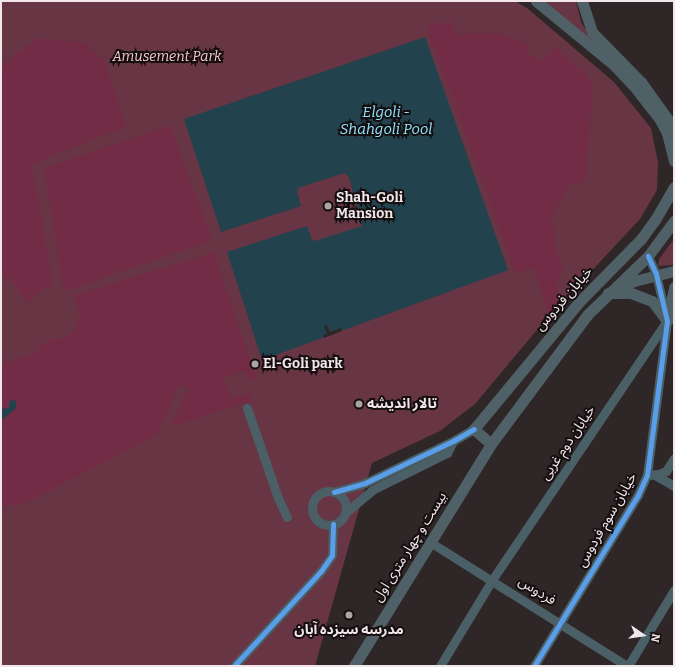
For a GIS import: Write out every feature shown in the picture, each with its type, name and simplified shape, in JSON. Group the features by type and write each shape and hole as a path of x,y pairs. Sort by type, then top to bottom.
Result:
{"main road":[{"path":"536,1 614,65 637,90 658,118 667,134 674,161"},
{"path":"582,1 592,32 642,82 674,128"},
{"name":"خیابان فردوس","path":"474,429 580,301 641,238 655,220 674,187"},
{"name":"خیابان فردوس","path":"491,444 588,314 648,256 674,221"},
{"path":"608,293 634,280 674,271"},
{"path":"667,321 674,287"},
{"path":"608,293 631,293 652,301 667,321"},
{"path":"474,429 491,444"},
{"name":"بیست و چهار متری اول","path":"354,666 491,444"}],"street":[{"name":"خیابان سوم فردوس","path":"534,666 651,475 667,321 656,274 648,256"},
{"name":"خیابان دوم غربی","path":"440,666 492,580 667,321"},
{"path":"247,408 278,498 288,517"},
{"path":"333,524 318,521 312,507 320,494 334,492 364,483 453,441 474,429"},
{"path":"234,666 321,571 332,555 333,524 372,490 446,453 453,441"},
{"path":"651,475 666,471 674,458"},
{"path":"651,475 674,486"},
{"path":"334,492 345,503 345,513"},
{"name":"فردوس","path":"430,542 628,666"},
{"path":"628,666 674,590"}],"green space":[{"name":"El-Goli park","path":"1,1 515,1 527,8 614,82 651,128 658,162 657,190 640,219 542,324 475,404 440,431 372,463 315,666 1,666"},
{"path":"542,1 576,1 581,22 595,44"},
{"path":"674,239 674,265 658,266 659,259"}],"shaded area":[{"path":"451,21 456,34 497,33 528,43 528,54 540,61 556,47 588,77 593,89 585,182 571,183 552,215 556,252 563,266 557,283 558,298 550,315 533,267 515,273 427,27"},
{"path":"38,38 86,43 104,61 127,126 32,164 53,285 38,292 29,304 13,283 1,275 1,67"},
{"path":"170,125 212,241 64,291 44,168"},
{"path":"214,252 256,378 248,380 245,371 223,378 231,398 250,393 253,400 177,425 172,424 174,418 190,388 178,386 158,434 22,505 1,505 1,421 13,412 7,405 7,410 1,409 1,364 36,353 42,344 51,339 65,338 74,331 79,320 79,309 73,296"}],"water":[{"name":"Elgoli - Shahgoli Pool","path":"425,37 508,270 262,360 227,252 307,226 312,240 315,241 362,226 349,177 344,173 298,188 297,192 301,206 221,232 184,119"},
{"path":"10,400 16,401 16,408 1,421 1,409 9,408"}],"pier":[{"path":"327,325 330,332 341,328 342,331 324,338 323,335 327,334 324,326"}],"cycle path":[{"path":"534,666 638,495 647,475 667,321 656,274 648,256"},
{"path":"334,492 365,483 453,441 474,429"},
{"path":"234,666 321,571 332,555 333,524"}],"place":[{"name":"Shah-Goli Mansion","path":"328,206"},
{"name":"El-Goli park","path":"255,364"},
{"name":"تالار اندیشه","path":"359,404"},
{"name":"مدرسه سیزده آبان","path":"349,615"}],"park label":[{"name":"Amusement Park","path":"167,57"}]}
